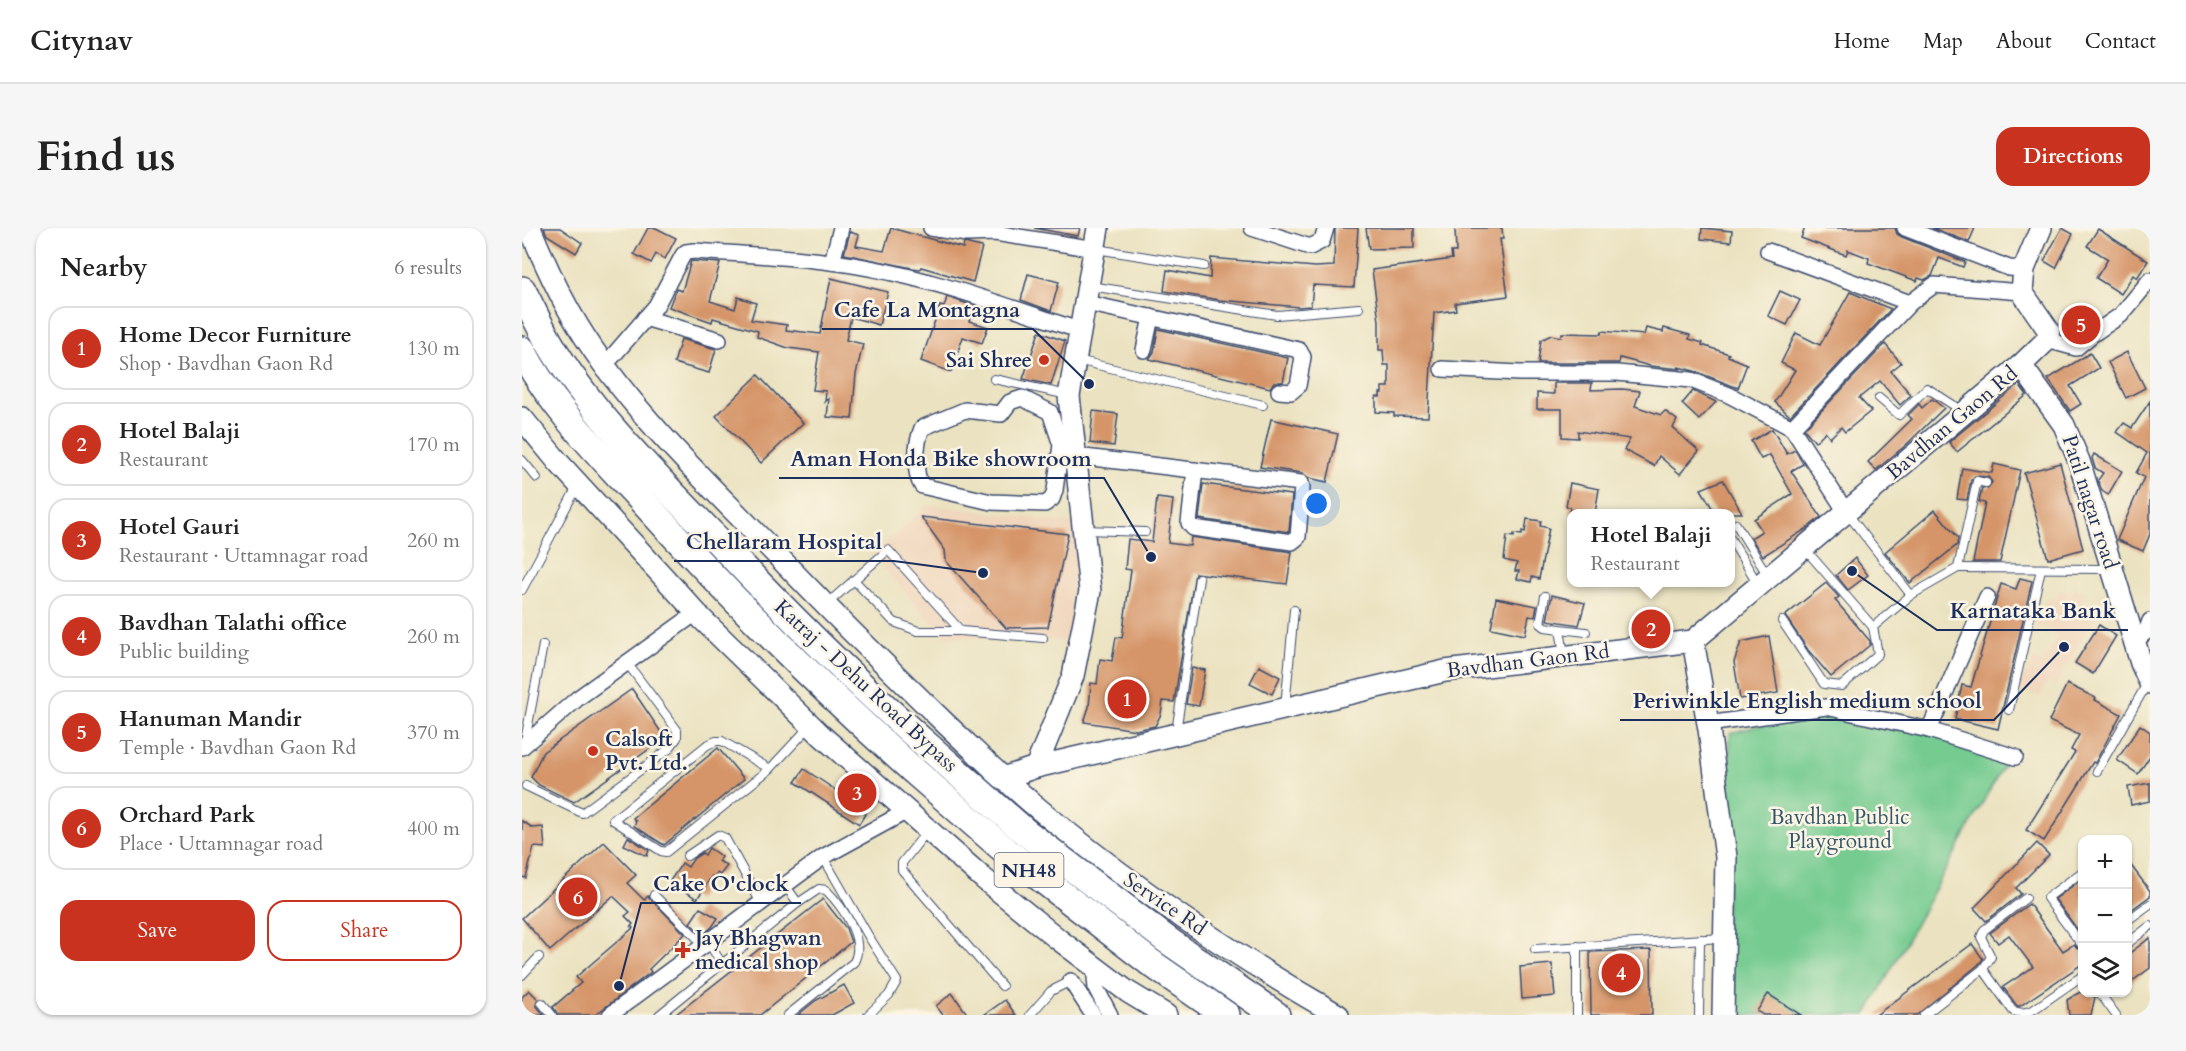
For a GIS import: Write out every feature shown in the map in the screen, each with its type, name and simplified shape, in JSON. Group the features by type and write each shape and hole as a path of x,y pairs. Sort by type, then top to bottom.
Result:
{"highway":[{"name":"Katraj - Dehu Road Bypass","path":"522,290 549,343 608,423 680,502 808,635 865,690 1024,831 1167,940 1276,1015"},
{"name":"Katraj - Dehu Road Bypass","path":"522,350 544,384 587,440 660,521 788,654 846,710 1007,852 1151,963 1188,1004 1226,1015"}],"street":[{"name":"Service Rd","path":"530,228 560,296 603,363 633,402 825,606 1003,778 1040,810 1113,867 1234,951 1338,1015"},
{"path":"832,262 841,228"},
{"path":"931,228 968,234 996,233 1095,249"},
{"path":"1036,766 1073,676 1090,591 1076,456 1065,430 1050,412 1022,398 1010,402 1001,414 965,410 922,428 919,435 917,480 927,489 992,502 1045,504 1052,499 1055,490 1065,430 1070,396 1095,249 1098,228"},
{"path":"1252,228 1310,247 1322,241 1326,228"},
{"path":"1905,228 2009,268 2024,269"},
{"path":"2041,228 2024,269 2022,292 2049,331 2047,340 2076,348 2092,334 2121,315 2150,280"},
{"path":"603,363 612,357 656,306 680,258 686,252 694,251 832,262 925,281 1081,331"},
{"path":"1768,251 1910,303"},
{"path":"1792,428 1910,303 1934,285 2022,292"},
{"path":"1087,294 1150,317 1299,350 1303,357 1298,386 1291,392 1279,391"},
{"path":"1144,350 1150,317"},
{"path":"645,318 719,340"},
{"name":"Bavdhan Gaon Rd","path":"907,811 1036,766 1445,671 1693,641 2021,365 2047,340"},
{"name":"Patil nagar road","path":"2021,365 2064,425 2079,461 2112,569 2141,647 2149,682"},
{"path":"1439,369 1519,373 1617,373 1691,380 1730,395 1792,428 1846,512"},
{"path":"522,418 578,484 696,613 811,725 984,879 1075,952 1095,978 1110,1015"},
{"path":"1076,456 1195,470 1301,483 1298,537 1292,542 1193,528 1189,523 1195,470"},
{"path":"1929,730 1987,597"},
{"path":"523,746 578,698 696,613"},
{"path":"2141,647 2150,621"},
{"path":"1693,641 1708,724 1726,857 1723,1015"},
{"path":"1708,724 1826,707 1929,730 2015,757"},
{"path":"610,1015 823,856 907,811"},
{"path":"1075,952 1071,981 1092,1015"},
{"path":"1071,981 1095,978 1128,992 1166,1015"}],"lane":[{"path":"1095,249 1203,266"},
{"path":"1087,294 1277,315 1359,308"},
{"path":"1076,360 1263,405"},
{"path":"994,378 1070,396"},
{"path":"1879,398 1899,415 1927,388 1965,412"},
{"path":"522,460 537,478"},
{"path":"1958,568 1977,481 1986,483"},
{"path":"522,590 578,484"},
{"path":"1846,512 1911,595"},
{"path":"1736,524 1764,581"},
{"path":"1084,530 1144,532"},
{"path":"1735,543 1764,581"},
{"path":"1782,621 1824,684 1842,686 1878,654 1873,627 1804,548"},
{"path":"825,606 888,550 961,631"},
{"path":"1873,627 1911,595 1958,568 2112,569"},
{"path":"2009,710 2041,568"},
{"path":"1176,734 1199,578"},
{"path":"854,580 894,622 918,632 961,631 1043,638"},
{"path":"1545,596 1540,623 1545,627 1586,632"},
{"path":"1285,708 1294,610"},
{"path":"1560,629 1564,656"},
{"path":"523,746 543,645"},
{"path":"526,786 582,813 669,749 677,738 677,730 627,663"},
{"path":"2097,771 2149,682"},
{"path":"770,769 722,741 716,741 707,745 613,820 666,852 770,769 811,725"},
{"path":"929,829 902,863 902,870 1002,986"},
{"path":"687,856 712,837 718,835 725,838 760,903"},
{"path":"823,856 897,981 889,995 868,1015"},
{"path":"2078,875 2047,898 2081,943"},
{"path":"785,885 798,903"},
{"path":"659,1015 798,903 819,889 826,890 856,933 858,954 854,962 788,1015"},
{"path":"654,895 706,944 722,964"},
{"path":"1924,1015 1983,969 1991,957 1981,937 1984,930 2026,898"},
{"path":"2132,917 2150,904"},
{"path":"2132,940 2150,927"},
{"path":"1535,948 1725,938"},
{"path":"1699,1015 1700,939"},
{"path":"1577,946 1577,1015"},
{"path":"522,975 539,957"},
{"path":"1983,969 2013,1011 2022,1013 2033,1010 2078,979"},
{"path":"1030,1015 1052,991 1071,981"},
{"path":"2102,997 2116,1015"},
{"path":"542,1003 552,1015"}],"shaded area":[{"path":"928,505 1076,524 1079,538 1074,641 946,637 872,555"},
{"path":"2075,587 2085,593 2081,601 2090,607 2094,620 2055,686 2048,682 2039,697 2018,686 2034,659 2042,663 2058,636 2034,622 2048,598 2055,601 2061,590 2070,595"}],"green space":[{"name":"Bavdhan Public Playground","path":"1859,716 2010,753 1866,1015 1724,1015 1730,733 1793,717"}],"building":[{"path":"544,228 560,228 582,243 576,253 547,235"},
{"path":"648,228 656,228 676,238 665,259 656,254 651,263 634,254"},
{"path":"891,228 963,248 964,243 982,247 973,282 921,267 920,269 912,268 844,254 850,232 859,235 856,246 884,251"},
{"path":"1034,228 1080,228 1078,236"},
{"path":"1335,228 1358,228 1354,287 1313,285 1311,306 1220,300 1164,291 1167,270 1210,278 1211,258 1315,267 1334,266"},
{"path":"1366,228 1414,228 1414,248 1369,249"},
{"path":"1455,228 1502,228 1503,239 1500,239 1508,296 1455,303 1456,310 1434,313 1428,417 1394,416 1394,413 1376,412 1376,397 1380,397 1382,387 1389,387 1389,365 1384,365 1383,350 1379,350 1379,321 1372,270 1452,259 1451,252 1456,252"},
{"path":"1702,228 1732,231 1731,242 1701,239"},
{"path":"1805,228 1895,228 1897,234 1902,237 1965,262 1963,267 1939,258 1932,276 1924,280 1918,278 1917,281 1868,263 1869,258 1848,250 1846,255 1801,238"},
{"path":"1932,228 1975,228 1969,242"},
{"path":"2062,228 2073,234 2056,268 2044,261"},
{"path":"2098,229 2148,261 2137,278 2133,275 2121,294 2096,278 2108,259 2087,246"},
{"path":"691,261 720,263 710,301 735,309 738,297 756,303 751,320 787,325 786,330 820,334 831,278 888,292 879,325 851,317 846,340 863,344 856,374 852,419 827,417 829,398 825,402 826,391 813,390 819,352 788,348 757,337 758,331 713,318 712,322 669,307 676,289 682,291"},
{"path":"1028,274 1059,282 1051,311 1021,300"},
{"path":"1780,291 1800,300 1787,325 1768,316"},
{"path":"1850,292 1891,309 1790,416 1775,402 1795,370 1781,363 1796,333 1820,345"},
{"path":"947,297 974,306 969,321 988,327 982,343 963,337 951,372 921,361 940,306 944,307"},
{"path":"2082,310 2095,321 2076,336 2066,327"},
{"path":"1646,328 1663,332 1664,328 1690,335 1689,339 1729,354 1728,356 1747,364 1738,388 1694,371 1678,367 1681,369 1650,366 1620,358 1619,363 1538,363 1541,340 1551,335 1561,337 1562,333 1601,334 1602,331 1644,335"},
{"path":"1158,329 1288,358 1283,382 1274,382 1270,388 1149,359 1154,352"},
{"name":"Sai Shree","path":"1039,332 1065,341 1051,385 1023,379"},
{"path":"681,339 716,349 709,373 674,363"},
{"path":"1885,344 1901,363 1891,371 1911,395 1900,405 1880,381 1859,398 1871,411 1845,432 1841,427 1830,438 1825,432 1815,442 1804,429"},
{"path":"2127,352 2145,388 2126,398 2108,362"},
{"path":"2090,353 2099,368 2070,386 2081,404 2070,411 2048,379"},
{"path":"758,375 803,423 761,463 716,416"},
{"path":"1554,383 1592,383 1591,390 1640,391 1635,406 1661,415 1665,411 1677,420 1673,428 1699,451 1680,474 1659,456 1654,466 1624,450 1630,439 1578,431 1578,438 1562,437 1562,409 1537,409 1537,393 1554,394"},
{"path":"2019,384 2027,395 1957,452 1949,442"},
{"path":"1693,391 1716,402 1699,420 1682,404"},
{"path":"1932,399 1944,408 1876,470 1868,462 1912,419 1908,415 1919,404 1922,408"},
{"path":"2150,401 2150,534 2143,551 2117,540 2144,477 2136,473 2147,453 2117,432 2124,423 2132,428"},
{"path":"1093,411 1118,414 1114,446 1090,443"},
{"path":"1271,419 1338,434 1327,482 1309,478 1302,473 1260,467"},
{"path":"1772,429 1787,454 1795,450 1803,464 1791,471 1821,517 1763,556 1751,538 1762,531 1754,519 1792,494 1770,455 1761,459 1751,441"},
{"path":"2094,454 2122,471 2108,495 2102,491 2098,480 2103,473 2095,468 2092,458"},
{"path":"2060,463 2083,549 2048,559 2024,473"},
{"path":"1994,464 2020,470 2000,562 1973,562 1985,503 1979,502 1982,488 1988,488 1992,482 1988,477 1975,476 1971,480 1967,500 1957,499 1962,468 1992,473"},
{"path":"1723,480 1742,513 1735,513 1735,509 1713,509 1701,489"},
{"path":"1570,483 1599,489 1596,509 1570,509 1566,506"},
{"path":"1203,484 1292,495 1289,532 1199,519"},
{"path":"1157,498 1173,500 1168,543 1190,546 1191,537 1292,552 1287,584 1195,573 1174,702 1163,701 1161,714 1155,726 1136,730 1084,722 1089,707 1091,683 1097,684 1100,659 1112,661 1116,637 1122,638 1131,570 1125,569 1128,539 1152,542"},
{"path":"1935,510 1958,538 1957,545 1910,583 1885,552"},
{"path":"921,517 1068,534 1048,627 1006,628 946,561 945,550"},
{"path":"1527,519 1541,521 1540,526 1549,528 1539,579 1532,577 1531,582 1517,579 1519,571 1515,571 1517,563 1504,560 1507,536 1522,535 1522,531 1525,532"},
{"path":"1855,558 1868,575 1848,590 1836,575"},
{"path":"2020,578 2032,581 1998,729 1955,719 1962,685 1971,687 2001,584 2016,589"},
{"path":"1826,583 1839,597 1835,600 1870,641 1870,645 1831,677 1808,650 1785,616"},
{"path":"1552,595 1585,603 1579,625 1547,620"},
{"path":"1496,598 1537,606 1535,617 1529,616 1525,635 1491,628"},
{"path":"2099,625 2116,636 2093,674 2075,663"},
{"path":"1769,636 1778,693 1740,699 1734,662 1741,642"},
{"path":"1259,666 1280,677 1272,694 1250,683"},
{"path":"1192,668 1205,670 1199,706 1186,704"},
{"path":"2067,684 2096,698 2095,700 2121,714 2095,763 2093,762 2044,841 2026,830 2075,752 2071,750 2079,735 2049,721"},
{"path":"632,689 665,738 574,802 539,785 531,777 543,752"},
{"path":"2140,725 2150,732 2150,756 2138,774 2117,760"},
{"path":"718,748 744,779 664,845 634,826 636,821 633,818"},
{"path":"804,769 867,811 859,824 795,782"},
{"path":"2150,783 2150,801 2131,805 2128,787"},
{"path":"522,821 533,828 543,827 545,848 534,847 526,878 522,877"},
{"path":"628,837 649,850 647,856 624,845"},
{"path":"604,842 636,875 627,883 644,900 648,896 685,934 649,969 651,972 595,1015 558,1015 553,1007 581,983 576,977 633,928 631,926 633,924 625,916 630,912 613,896 550,951 522,918"},
{"path":"2037,843 2049,855 2016,888 2021,894 1986,921 1974,908"},
{"path":"709,848 722,857 719,861 727,866 720,875 717,873 714,877 712,876 697,899 670,881 682,863 688,867 694,858 702,853 705,855"},
{"path":"2132,867 2150,891 2150,896 2132,909"},
{"path":"2078,882 2078,931 2055,899"},
{"path":"823,899 846,928 851,942 760,1015 675,1015"},
{"path":"2029,904 2063,951 2074,944 2078,949 2078,967 2017,1006 2003,987 2033,967 2009,935 1998,943 1990,933"},
{"path":"700,908 718,918 702,935 690,923"},
{"path":"2150,938 2150,968 2132,981 2132,951"},
{"path":"1972,944 1983,959 1917,1015 1876,1015"},
{"path":"1651,950 1652,1015 1591,1015 1590,952"},
{"path":"1552,964 1555,996 1522,999 1520,967"},
{"path":"844,985 854,1003 832,1015 798,1015 815,1001"},
{"path":"529,990 538,999 536,1005 544,1015 522,1015 522,997"},
{"path":"952,993 968,1015 943,1015 936,1006"},
{"path":"2078,993 2078,997 2095,997 2091,1015 2069,1015 2067,1000"},
{"path":"1768,994 1801,1015 1763,1015 1757,1011"},
{"path":"1005,1000 1016,1015 984,1015"}],"place":[{"name":"Hanuman Mandir","path":"2081,325"},
{"name":"Sai Shree","path":"1044,360"},
{"name":"Cafe La Montagna","path":"1089,384"},
{"name":"Aman Honda Bike showroom","path":"1151,557"},
{"name":"Karnataka Bank","path":"1852,571"},
{"name":"Chellaram Hospital","path":"983,573"},
{"name":"Hotel Balaji","path":"1651,629"},
{"name":"Periwinkle English medium school","path":"2064,647"},
{"name":"Home Decor Furniture","path":"1127,699"},
{"name":"Calsoft Pvt. Ltd.","path":"593,751"},
{"name":"Hotel Gauri","path":"857,793"},
{"name":"Orchard Park","path":"578,897"},
{"name":"Jay Bhagwan medical shop","path":"683,950"},
{"name":"Bavdhan Talathi office","path":"1621,973"},
{"name":"Cake O'clock","path":"619,986"}]}
